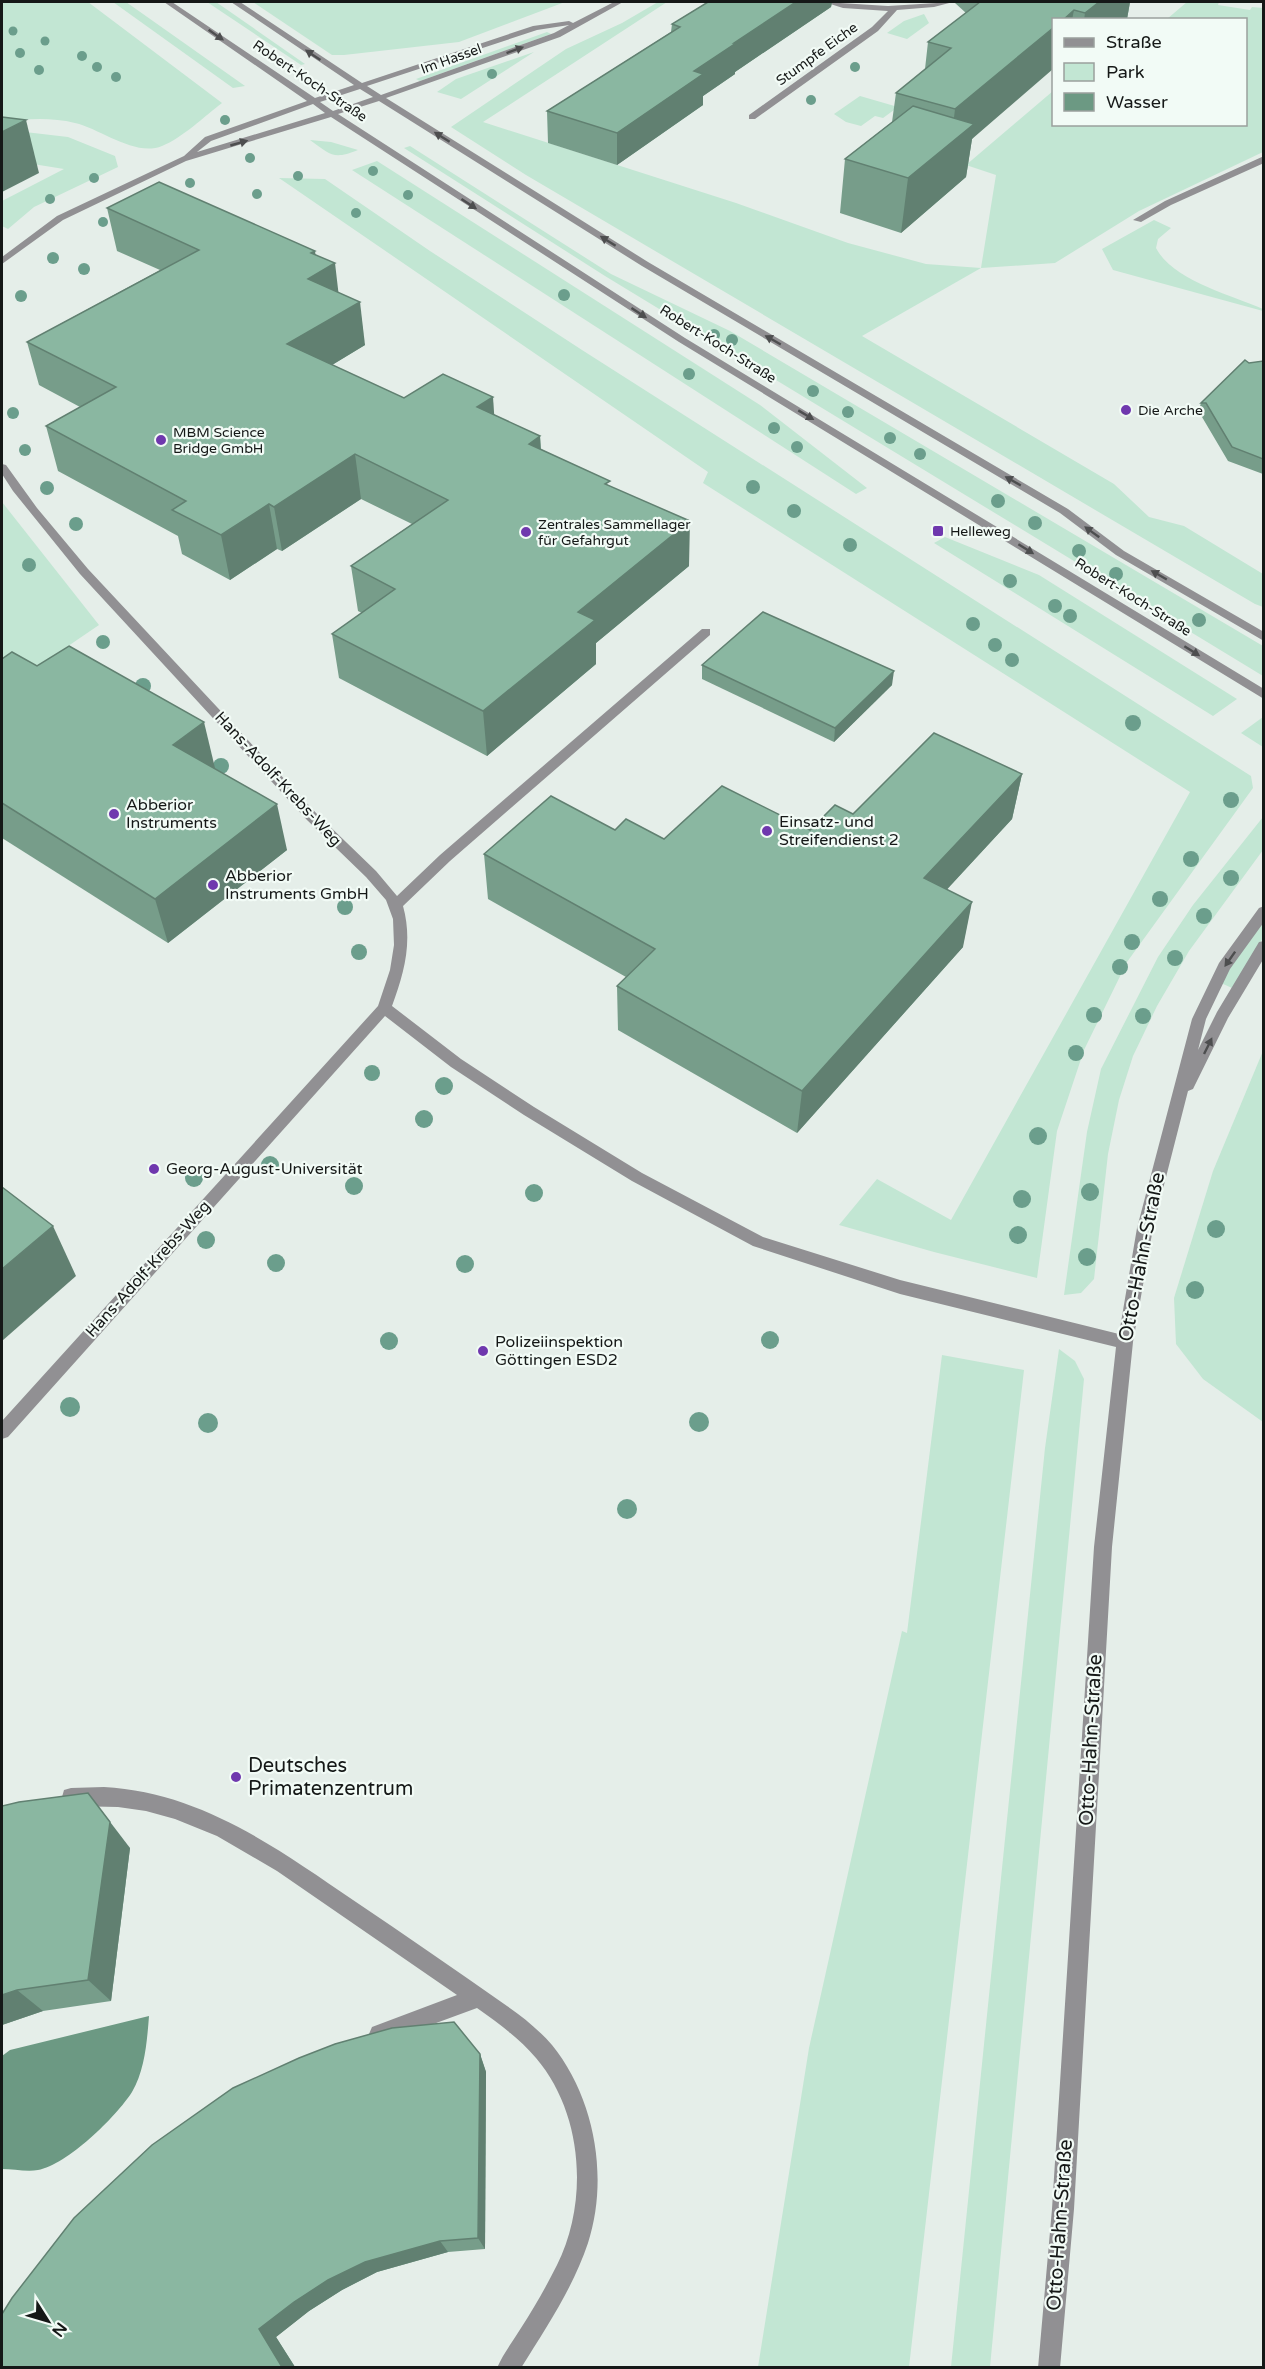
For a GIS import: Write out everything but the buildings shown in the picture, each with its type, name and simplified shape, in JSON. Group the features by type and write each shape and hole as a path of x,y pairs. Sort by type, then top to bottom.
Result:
{"street":[{"name":"Robert-Koch-Straße","path":"168,2 332,114 682,340 1263,695"},
{"name":"Robert-Koch-Straße","path":"235,2 362,87 675,283 1064,511 1120,553 1263,637"},
{"name":"Im Hassel","path":"332,114 557,35 620,2"},
{"name":"Stumpfe Eiche","path":"828,2 864,8 894,9 950,2"},
{"name":"Stumpfe Eiche","path":"752,117 875,29 894,9"},
{"name":"Im Hassel","path":"362,87 536,28 578,22"},
{"path":"183,159 208,139 260,119 362,87"},
{"path":"2,261 30,238 60,218 183,159 332,114"},
{"path":"1138,220 1168,203 1263,159"},
{"name":"Hans-Adolf-Krebs-Weg","path":"2,467 25,503 76,563 322,828 378,882 396,905 402,940 396,976 384,1008 2,1432"},
{"path":"396,905 445,858 706,632"},
{"name":"Otto-Hahn-Straße","path":"1049,2367 1063,2209 1103,1547 1125,1342 1144,1228 1199,1019 1224,967 1263,911"},
{"name":"Otto-Hahn-Straße","path":"1173,1118 1222,1016 1263,946"},
{"path":"384,1008 456,1063 529,1111 637,1177 758,1242 900,1287 1125,1342"},
{"path":"50,1799 88,1796 140,1798 214,1824 267,1853 516,2025 555,2066 576,2111 587,2161 587,2212 580,2237 558,2286 508,2367"},
{"path":"361,2041 477,1998"}],"green space":[{"path":"2,2 88,2 222,103 177,138 162,146 152,148 129,145 85,126 66,121 38,119 2,122"},
{"path":"113,2 126,2 245,86 233,88"},
{"path":"207,2 216,2 305,64 301,65"},
{"path":"253,2 565,2 459,42 332,55"},
{"path":"658,2 667,2 483,122 736,203 848,243 926,264 981,268 862,336 1114,484 1149,517 1184,526 1263,574 1263,607 526,175 451,127 566,49 622,23"},
{"path":"1187,2 1219,2 1218,5 1250,10 1252,7 1263,8 1263,152 1139,211 1055,263 981,268 996,175 966,165 1052,92 1052,126 1247,126 1247,18 1168,18"},
{"path":"924,14 929,23 907,39 887,33 904,21"},
{"path":"547,32 551,34 420,81 416,79"},
{"path":"534,52 461,99 437,92 456,79"},
{"path":"860,96 898,107 883,118 875,116 861,126 846,122 834,114"},
{"path":"25,132 68,137 115,156 118,167 34,207 8,229 2,226 2,201 64,169 2,159"},
{"path":"310,140 331,142 358,150 343,155 332,154"},
{"path":"410,146 611,274 730,331 1263,646 1263,676 605,276 404,148"},
{"path":"377,161 760,405 867,488 856,494 352,170"},
{"path":"279,178 325,179 582,350 1251,776 1253,788 1127,962 1084,1050 1057,1131 1037,1278 839,1225 877,1179 951,1220 1190,792 703,483 708,472"},
{"path":"1154,220 1171,228 1158,239 1156,248 1175,269 1188,278 1263,309 1263,311 1113,270 1102,249"},
{"path":"2,502 99,625 2,691"},
{"path":"945,537 1039,575 1237,699 1213,716 934,543"},
{"path":"1263,717 1263,747 1241,733"},
{"path":"1263,817 1263,850 1189,951 1157,1006 1133,1056 1119,1100 1108,1154 1094,1279 1081,1293 1064,1295 1087,1132 1101,1069 1158,957 1193,905"},
{"path":"1263,920 1263,938 1232,988 1221,983 1241,949"},
{"path":"1263,1051 1263,1422 1203,1379 1176,1344 1174,1298 1213,1171"},
{"path":"1059,1349 1075,1361 1084,1379 990,2367 951,2367 1045,1448"},
{"path":"942,1355 1024,1370 909,2367 758,2367 809,2048 902,1631 907,1633"}],"water":[{"path":"149,2016 145,2055 140,2074 132,2092 115,2114 76,2150 50,2166 34,2171 2,2169 2,2056 10,2050"}],"place":[{"name":"Die Arche","path":"1126,410"},
{"name":"MBM Science Bridge GmbH","path":"161,440"},
{"name":"Helleweg","path":"938,531"},
{"name":"Zentrales Sammellager für Gefahrgut","path":"526,532"},
{"name":"Abberior Instruments","path":"114,814"},
{"name":"Einsatz- und Streifendienst 2","path":"767,831"},
{"name":"Abberior Instruments GmbH","path":"213,885"},
{"name":"Georg-August-Universität","path":"154,1169"},
{"name":"Polizeiinspektion Göttingen ESD2","path":"483,1351"},
{"name":"Deutsches Primatenzentrum","path":"236,1777"}]}
